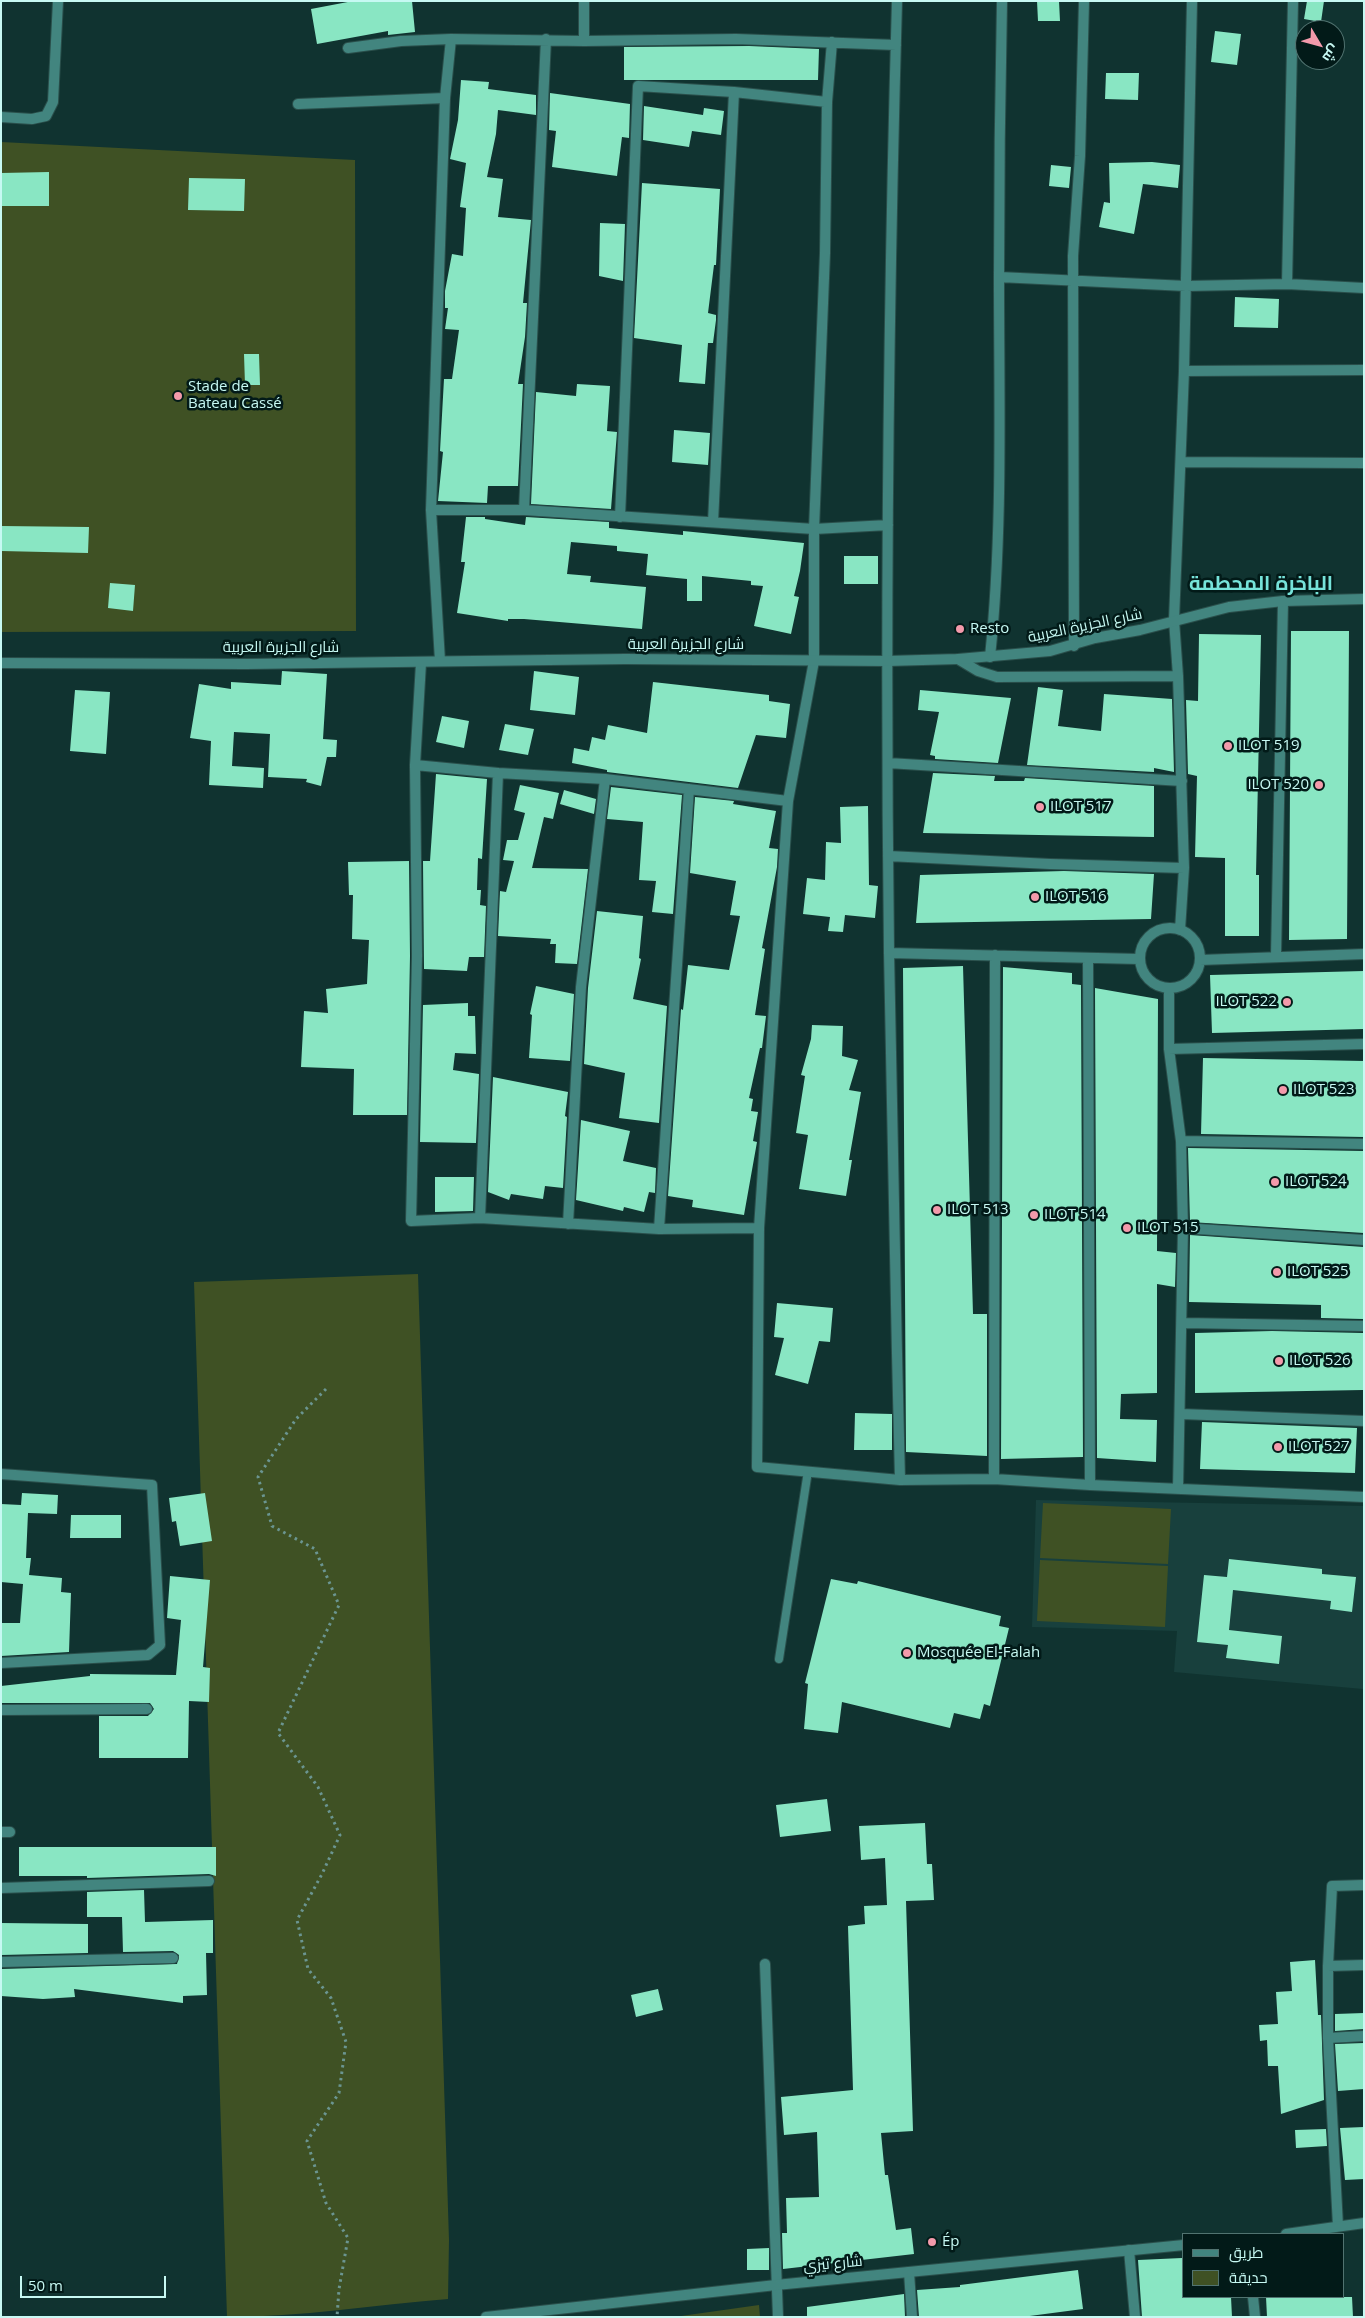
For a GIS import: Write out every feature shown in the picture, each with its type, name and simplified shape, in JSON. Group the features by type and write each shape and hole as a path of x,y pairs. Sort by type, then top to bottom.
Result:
{"street":[{"path":"1,117 32,119 46,116 53,102 58,1"},
{"path":"584,1 584,41"},
{"path":"897,1 888,525 888,856 900,1480"},
{"path":"990,657 994,617 1000,467 999,277 1002,1"},
{"path":"1074,646 1075,280 1073,256 1080,156 1084,1"},
{"path":"1180,930 1184,868 1178,676 1174,620 1184,371 1192,1"},
{"path":"1287,284 1294,1"},
{"path":"348,48 402,41 451,39 584,41 736,39 896,45"},
{"path":"440,662 431,510 446,98 451,39"},
{"path":"524,510 546,40"},
{"path":"832,42 827,102 825,253 814,529 814,661 788,801 759,1228 757,1467 900,1480 994,1479 1364,1497"},
{"path":"620,516 638,86 734,92 827,102"},
{"path":"713,522 734,92"},
{"path":"298,104 446,98"},
{"path":"999,277 1186,286 1287,284 1364,288"},
{"path":"1184,371 1364,370"},
{"path":"1181,462 1364,463"},
{"path":"431,510 524,510 814,529 888,525"},
{"name":"شارع الجزيرة العربية","path":"1,663 421,663 625,659 888,661 958,659 1050,651 1074,646 1095,638 1140,630 1229,607 1283,601 1364,599"},
{"path":"1276,956 1283,601"},
{"path":"958,659 978,671 997,677 1178,676"},
{"path":"421,663 415,765 417,956 411,1221 480,1218 659,1229 759,1228"},
{"path":"888,763 1182,781"},
{"path":"415,765 498,773 605,779 788,801"},
{"path":"480,1218 498,773"},
{"path":"568,1224 581,987 605,779"},
{"path":"659,1229 689,790"},
{"path":"888,856 1184,868"},
{"path":"1171,928 1180,930 1195,942 1200,960 1193,977 1187,983 1169,988 1152,983 1145,976 1139,959 1141,949 1152,934 1171,928"},
{"path":"889,953 1139,959"},
{"path":"1200,960 1364,954"},
{"path":"994,1479 995,955"},
{"path":"1088,959 1090,1485"},
{"path":"1169,988 1169,1048 1181,1141 1183,1228 1183,1323 1178,1489"},
{"path":"1169,1048 1364,1044"},
{"path":"1181,1141 1364,1144"},
{"path":"1183,1228 1364,1240"},
{"path":"1183,1323 1364,1326"},
{"path":"1181,1414 1364,1421"},
{"path":"1,1474 152,1485 160,1645 148,1655 1,1663"},
{"path":"1,1710 147,1709"},
{"path":"1,1888 209,1881"},
{"path":"1338,2226 1328,2038 1328,1966 1332,1886 1364,1885"},
{"path":"1,1962 173,1958"},
{"path":"765,1964 778,2317"},
{"path":"1328,1966 1364,1965"},
{"path":"1328,2038 1364,2036"},
{"path":"1292,2233 1364,2223"},
{"name":"شارع تيزي","path":"486,2317 776,2285 1182,2246"},
{"path":"1129,2250 1134,2317"},
{"path":"909,2272 912,2317"},
{"path":"1253,2298 1254,2317"}],"lane":[{"path":"779,1659 808,1471"}],"path":[{"path":"326,1389 296,1418 258,1477 272,1526 315,1549 338,1605 278,1733 318,1786 340,1835 322,1874 297,1920 308,1969 331,1998 346,2042 339,2093 307,2141 326,2203 348,2238 339,2289 337,2317"}],"shaded area":[{"path":"1036,1500 1364,1506 1363,1689 1174,1672 1177,1631 1032,1627"}],"green space":[{"name":"Stade de Bateau Cassé","path":"1,142 355,160 356,631 1,632"},
{"path":"418,1274 449,2240 448,2299 310,2313 227,2317 194,1282"},
{"path":"1043,1503 1171,1509 1168,1564 1040,1558"},
{"path":"1040,1560 1168,1566 1165,1627 1037,1621"},
{"path":"759,2305 760,2317 674,2317"}],"building":[{"path":"353,1 412,1 415,32 388,35 388,31 317,44 311,9"},
{"path":"1037,1 1059,1 1060,21 1038,21"},
{"path":"1307,1 1324,1 1321,20 1304,19"},
{"path":"1215,31 1241,34 1237,65 1211,62"},
{"path":"749,46 819,49 818,80 624,80 624,47"},
{"path":"1106,73 1139,73 1138,100 1105,99"},
{"path":"461,80 489,82 488,89 536,95 536,115 498,110 496,134 487,177 503,179 498,217 531,220 523,303 527,303 525,337 518,384 523,384 518,486 488,486 487,503 438,501 443,452 440,451 444,379 452,379 459,330 445,329 448,308 445,308 445,291 452,254 463,256 466,208 460,207 466,163 450,159 458,120"},
{"path":"550,93 630,104 629,138 622,137 617,176 552,167 556,131 549,130"},
{"path":"644,106 703,115 704,108 724,111 721,135 692,131 689,147 643,140"},
{"path":"1152,162 1180,165 1178,188 1143,184 1134,234 1099,227 1104,202 1110,203 1109,163"},
{"path":"1051,165 1071,167 1069,188 1049,186"},
{"path":"49,172 49,206 1,206 1,173"},
{"path":"189,178 245,179 244,211 188,210"},
{"path":"642,183 720,189 716,265 714,265 708,313 716,315 716,320 713,343 708,343 705,384 679,382 682,345 634,338"},
{"path":"600,223 625,224 623,281 599,276"},
{"path":"1235,297 1279,299 1278,328 1234,327"},
{"path":"244,354 259,354 260,385 245,385"},
{"path":"577,384 610,386 607,431 617,432 611,509 531,504 536,392 576,396"},
{"path":"674,430 710,433 708,465 672,462"},
{"path":"466,517 485,517 485,519 525,525 526,517 609,522 609,528 683,535 683,531 804,543 794,596 799,597 791,634 754,626 763,586 751,585 751,581 702,576 702,601 687,601 687,579 646,575 648,554 617,551 617,546 571,542 567,574 591,576 590,582 646,587 642,629 524,619 508,619 508,621 457,613 465,562 461,562"},
{"path":"1,526 89,527 88,553 1,551"},
{"path":"844,556 878,556 878,584 844,584"},
{"path":"110,583 135,585 133,611 108,608"},
{"name":"ILOT 520","path":"1291,631 1349,631 1347,939 1289,940"},
{"name":"ILOT 519","path":"1199,634 1261,635 1256,875 1259,875 1259,936 1225,936 1225,858 1195,857 1197,776 1188,774 1186,700 1198,701"},
{"path":"282,671 327,674 323,739 337,740 336,757 327,757 321,786 306,782 307,779 268,777 270,734 234,732 232,766 264,768 263,788 209,785 211,741 190,738 199,684 231,689 231,682 281,685"},
{"path":"534,671 579,677 575,715 530,710"},
{"path":"653,682 769,695 769,701 790,704 786,738 756,735 738,788 607,772 607,770 572,763 574,748 589,751 592,737 605,740 608,725 647,733"},
{"path":"1038,687 1063,690 1058,726 1101,731 1104,694 1172,699 1174,772 1154,768 1154,772 1027,765"},
{"path":"75,690 110,692 106,754 70,751"},
{"path":"920,690 1011,698 998,763 935,759 935,756 930,755 939,712 918,710"},
{"path":"442,716 469,721 464,748 436,742"},
{"path":"505,724 534,729 528,755 499,750"},
{"name":"ILOT 517","path":"933,773 995,776 994,781 1024,781 1025,778 1154,786 1154,837 923,833"},
{"path":"436,774 487,779 482,859 478,858 477,890 481,890 480,905 486,906 484,957 469,957 467,971 424,969 423,861 430,861"},
{"path":"520,785 559,793 553,819 544,817 532,868 588,869 577,964 555,963 556,944 550,944 551,939 498,936 500,891 506,892 514,861 503,860 507,840 518,840 525,813 514,810"},
{"path":"611,787 682,795 673,914 652,912 656,881 639,880 643,822 607,819"},
{"path":"564,790 596,799 594,814 560,804"},
{"path":"695,797 734,801 733,804 776,811 769,848 778,849 777,867 762,948 765,949 755,1015 766,1016 762,1048 760,1048 749,1098 753,1099 751,1111 758,1112 753,1141 757,1142 744,1215 692,1207 693,1200 668,1196 681,1009 683,1010 688,965 729,970 740,916 730,915 736,881 690,873"},
{"path":"868,806 869,885 878,886 875,918 845,915 843,932 828,931 830,917 803,914 807,878 825,880 826,842 841,843 840,807"},
{"path":"409,861 410,956 407,1115 353,1115 354,1069 301,1067 304,1011 328,1013 326,989 367,984 369,940 352,939 353,895 349,895 348,862"},
{"name":"ILOT 516","path":"1064,871 1154,874 1151,919 916,923 920,875"},
{"path":"597,911 643,916 639,958 641,959 633,999 667,1006 659,1123 619,1118 625,1073 584,1064 588,988"},
{"name":"ILOT 513","path":"963,966 973,1314 987,1314 987,1456 906,1452 903,968"},
{"name":"ILOT 514","path":"1003,967 1072,973 1072,984 1081,985 1083,1457 1001,1459"},
{"name":"ILOT 522","path":"1364,971 1364,1029 1212,1033 1210,975"},
{"path":"536,986 574,994 570,1061 529,1058 532,1015 530,1014"},
{"name":"ILOT 515","path":"1095,988 1158,999 1157,1251 1176,1253 1175,1287 1157,1284 1157,1393 1121,1394 1120,1419 1157,1420 1156,1462 1097,1458"},
{"path":"468,1003 468,1016 475,1016 476,1054 455,1053 453,1070 479,1074 476,1143 420,1142 423,1005"},
{"path":"812,1025 843,1026 842,1056 858,1060 849,1090 861,1092 849,1160 852,1160 846,1196 799,1189 808,1135 796,1133 805,1076 801,1075 811,1039"},
{"name":"ILOT 523","path":"1203,1058 1364,1061 1364,1137 1201,1134"},
{"path":"493,1077 568,1092 565,1116 567,1117 563,1188 545,1186 543,1199 511,1194 509,1200 488,1192"},
{"path":"581,1120 630,1131 623,1161 656,1168 655,1193 649,1192 644,1212 624,1207 623,1211 576,1200"},
{"name":"ILOT 524","path":"1188,1148 1364,1151 1364,1233 1190,1222"},
{"path":"435,1177 474,1177 473,1211 435,1212"},
{"name":"ILOT 525","path":"1190,1235 1364,1247 1363,1319 1321,1318 1321,1305 1189,1302"},
{"path":"777,1303 833,1308 830,1342 819,1341 808,1384 775,1375 784,1338 774,1337"},
{"name":"ILOT 526","path":"1272,1331 1363,1333 1363,1390 1195,1393 1195,1333"},
{"path":"855,1413 892,1414 892,1450 854,1450"},
{"name":"ILOT 527","path":"1202,1422 1357,1428 1355,1473 1200,1469"},
{"path":"22,1493 58,1495 57,1514 28,1513 26,1558 31,1558 29,1575 62,1578 61,1592 71,1593 69,1652 1,1656 1,1623 20,1623 23,1584 1,1582 1,1504 21,1505"},
{"path":"205,1493 212,1541 180,1546 176,1521 172,1522 169,1498"},
{"path":"71,1515 121,1515 121,1538 70,1538"},
{"path":"1229,1559 1322,1569 1322,1574 1356,1577 1352,1612 1330,1609 1331,1601 1233,1590 1229,1630 1282,1636 1279,1664 1226,1658 1228,1645 1197,1642 1204,1575 1227,1577"},
{"path":"170,1576 210,1580 203,1667 210,1668 209,1702 189,1701 188,1758 99,1758 99,1716 148,1716 154,1709 150,1703 1,1703 1,1686 90,1676 90,1674 176,1675 181,1620 167,1618"},
{"path":"831,1579 857,1584 858,1581 1001,1616 999,1626 1009,1628 990,1706 984,1704 980,1719 954,1713 950,1728 842,1702 838,1733 804,1729 808,1684 805,1683"},
{"path":"827,1799 831,1831 780,1837 776,1805"},
{"path":"925,1823 927,1864 932,1864 934,1900 906,1901 913,2131 881,2133 885,2175 888,2175 896,2230 911,2228 914,2254 783,2269 782,2233 787,2233 786,2198 819,2197 817,2132 784,2135 781,2097 853,2090 848,1926 865,1924 864,1906 887,1905 885,1858 861,1860 859,1826"},
{"path":"19,1847 216,1847 216,1876 209,1874 87,1878 87,1876 19,1876"},
{"path":"144,1890 145,1922 213,1920 213,1953 206,1953 207,1995 183,1996 183,2003 74,1989 75,1997 43,1999 1,1996 1,1969 177,1964 179,1955 173,1951 123,1952 122,1917 87,1917 87,1892"},
{"path":"1,1923 88,1924 88,1953 1,1955"},
{"path":"1315,1960 1318,2015 1321,2015 1324,2100 1281,2114 1278,2066 1268,2066 1267,2040 1260,2041 1259,2025 1278,2024 1276,1992 1292,1991 1290,1962"},
{"path":"658,1989 663,2010 636,2017 631,1995"},
{"path":"1364,2013 1364,2029 1335,2031 1335,2014"},
{"path":"1364,2043 1364,2089 1338,2091 1335,2044"},
{"path":"1364,2127 1364,2179 1345,2180 1340,2128"},
{"path":"1326,2129 1327,2146 1296,2148 1295,2130"},
{"path":"769,2248 769,2270 747,2270 747,2249"},
{"path":"1182,2258 1182,2298 1231,2298 1232,2317 1142,2317 1138,2260"},
{"path":"1078,2270 1083,2309 1022,2317 919,2317 917,2290 960,2287 960,2285"},
{"path":"904,2294 905,2317 807,2317 807,2307"},
{"path":"1352,2297 1353,2317 1267,2317 1266,2298"}],"place":[{"name":"Stade de Bateau Cassé","path":"178,396"},
{"name":"Resto","path":"960,629"},
{"name":"ILOT 519","path":"1228,746"},
{"name":"ILOT 520","path":"1319,785"},
{"name":"ILOT 517","path":"1040,807"},
{"name":"ILOT 516","path":"1035,897"},
{"name":"ILOT 522","path":"1287,1002"},
{"name":"ILOT 523","path":"1283,1090"},
{"name":"ILOT 524","path":"1275,1182"},
{"name":"ILOT 513","path":"937,1210"},
{"name":"ILOT 514","path":"1034,1215"},
{"name":"ILOT 515","path":"1127,1228"},
{"name":"ILOT 525","path":"1277,1272"},
{"name":"ILOT 526","path":"1279,1361"},
{"name":"ILOT 527","path":"1278,1447"},
{"name":"Mosquée El-Falah","path":"907,1653"},
{"name":"Ép","path":"932,2242"}],"district":[{"name":"الباخرة المحطمة","path":"1261,584"}]}
